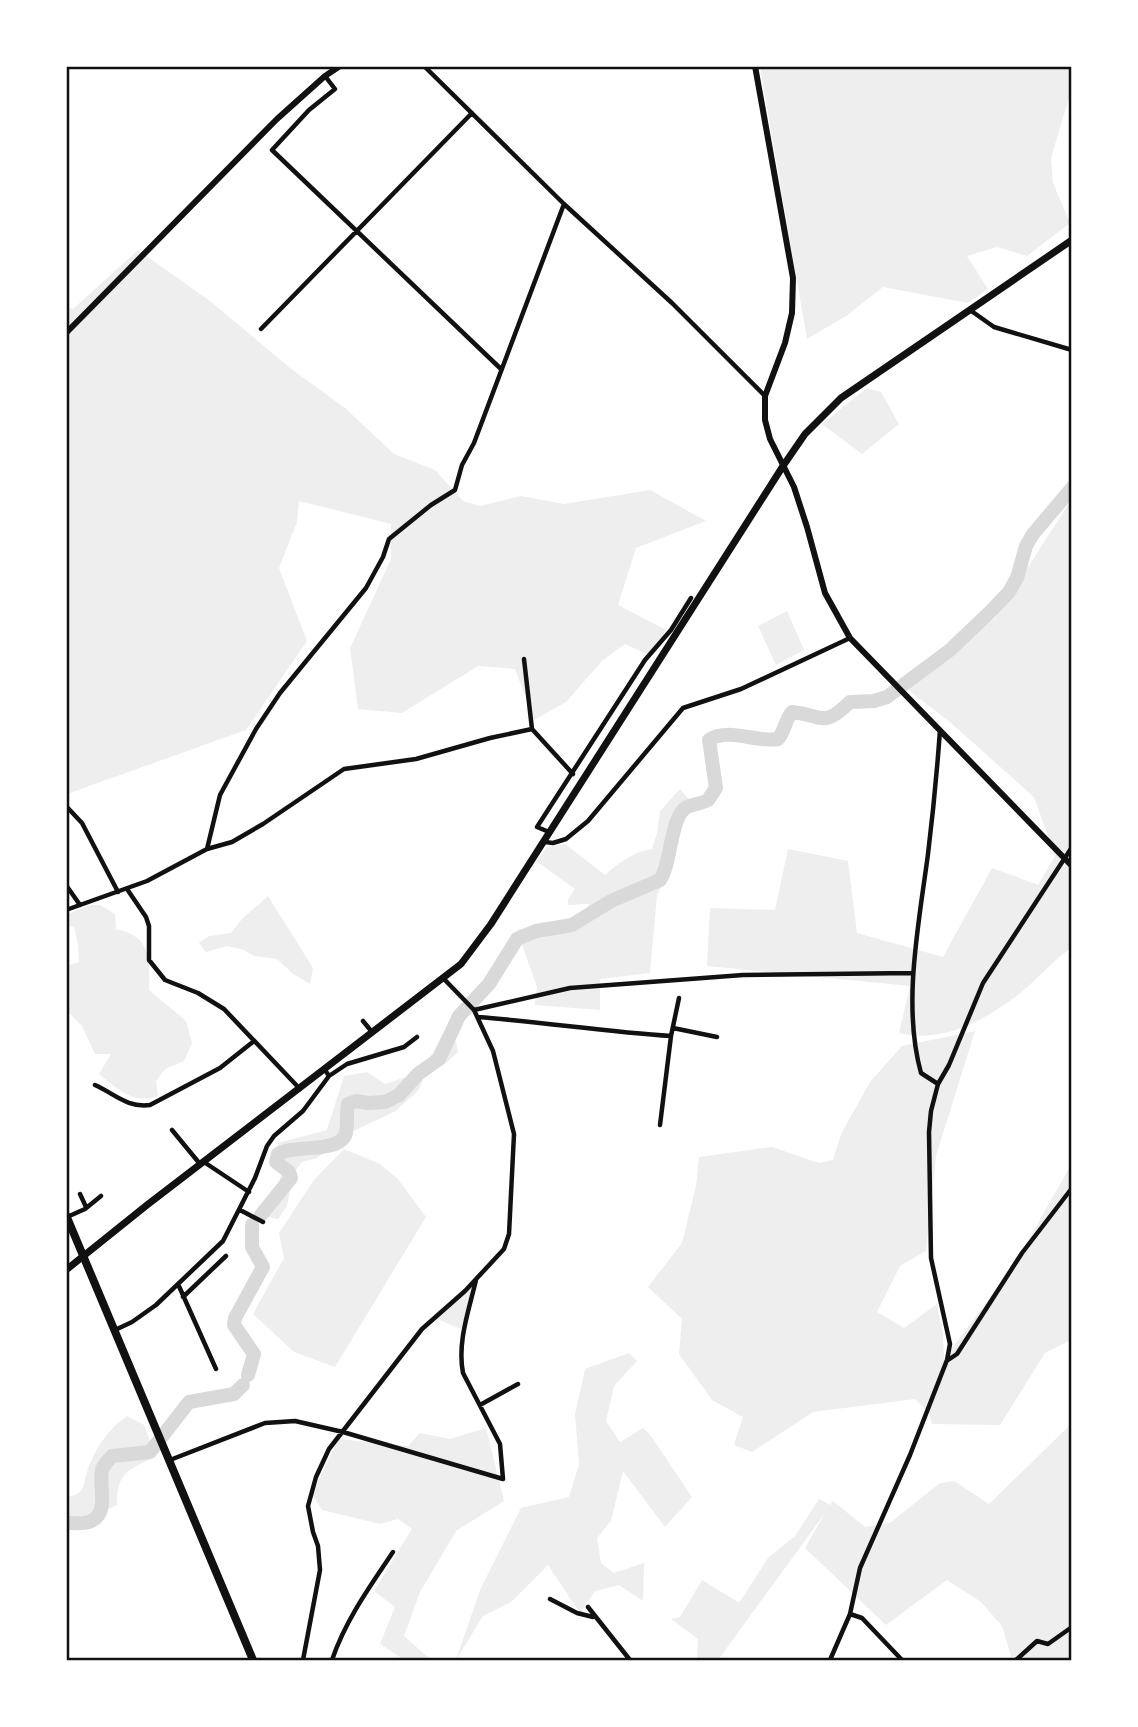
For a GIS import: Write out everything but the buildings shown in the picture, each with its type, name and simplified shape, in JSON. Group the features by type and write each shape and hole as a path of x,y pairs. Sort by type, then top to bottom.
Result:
{"highway":[{"path":"67,1216 253,1661"}],"main road":[{"path":"66,1270 300,1088 327,1073 373,1032 443,979 475,947 805,434 826,410 841,398 1072,240"}],"street":[{"path":"66,333 277,119 340,66"},
{"path":"425,66 765,396"},
{"path":"755,66 793,278 792,313 785,343 765,396 765,420 770,439 794,487 825,593 850,638 1072,866"},
{"path":"325,76 335,89 309,110 272,150 501,369"},
{"path":"261,329 472,113"},
{"path":"207,849 220,795 279,693 366,588 383,557 389,539 415,516 454,491 565,204"},
{"path":"970,310 994,327 1072,350"},
{"path":"549,832 537,827 645,660 671,629 691,598"},
{"path":"544,841 553,843 566,839 588,821 683,708 740,690 850,638"},
{"path":"524,659 532,729 573,774"},
{"path":"66,910 147,881 207,849 232,842 344,768 416,759 532,729"},
{"path":"938,1084 920,1073 916,1055 912,973 932,822 940,730"},
{"path":"66,806 82,823 118,891"},
{"path":"830,1661 833,1648 850,1614 860,1568 910,1454 947,1360 950,1344 931,1258 929,1132 938,1084 949,1065 983,983 1072,846"},
{"path":"66,885 80,905"},
{"path":"127,889 149,926 149,960 166,980 198,993 223,1009 300,1088"},
{"path":"474,1010 570,988 743,975 912,973"},
{"path":"303,1661 320,1570 318,1546 308,1506 329,1449 422,1329 465,1291 504,1249 509,1234 514,1134 493,1051 474,1010 443,979"},
{"path":"660,1125 671,1036 679,998"},
{"path":"477,1017 608,1032 671,1036"},
{"path":"363,1021 373,1032"},
{"path":"673,1028 717,1037"},
{"path":"115,1330 156,1305 223,1241 274,1136 303,1111 327,1073 347,1064 404,1047 417,1037"},
{"path":"95,1084 128,1104 138,1107 150,1105 220,1068 254,1041"},
{"path":"172,1130 202,1163 249,1192"},
{"path":"947,1360 957,1354 1022,1253 1072,1188"},
{"path":"80,1194 86,1208"},
{"path":"67,1216 86,1208 101,1196"},
{"path":"240,1210 263,1222"},
{"path":"183,1297 226,1256"},
{"path":"169,1460 265,1423 295,1421 343,1432 503,1479 500,1444 463,1373 460,1361 462,1340 477,1276"},
{"path":"178,1284 216,1369"},
{"path":"480,1405 518,1384"},
{"path":"332,1661 337,1644 362,1597 393,1552"},
{"path":"550,1599 577,1614 600,1621 630,1661"},
{"path":"588,1607 594,1617"},
{"path":"850,1614 862,1618 902,1661"},
{"path":"1016,1661 1037,1642 1048,1644 1072,1627"}],"shaded area":[{"path":"760,67 1071,67 1071,91 1051,158 1053,183 1070,223 1027,256 997,247 967,256 988,289 968,303 883,287 846,316 807,339"},
{"path":"138,250 210,301 290,368 345,408 394,454 435,470 463,501 480,506 521,496 564,504 650,490 706,521 636,548 618,605 666,630 651,656 625,644 602,661 566,702 534,720 515,669 478,666 402,713 358,709 350,648 391,559 391,524 299,501 297,522 279,568 307,641 246,730 67,794 66,307 73,309"},
{"path":"867,388 881,392 899,424 862,454 822,424"},
{"path":"1071,500 1071,948 1019,994 978,1021 947,1032 915,1036 899,1033 910,986 707,966 710,908 775,910 788,849 848,861 857,933 943,957 992,868 1038,885 1055,856 1034,797 951,723 906,688 996,617"},
{"path":"787,611 804,650 776,665 758,626"},
{"path":"680,789 690,801 680,819 672,866 657,895 650,973 600,979 600,1010 535,1005 537,987 517,930 582,916 589,904 568,905 568,899 575,889 536,861 547,847 565,844 605,875 639,852 652,849 660,811"},
{"path":"268,896 313,968 310,984 293,974 277,959 254,956 244,950 227,946 206,952 199,943 209,936 231,933 242,919"},
{"path":"91,905 100,905 115,914 116,929 128,932 142,943 148,959 149,990 186,1021 192,1043 184,1061 165,1069 156,1081 158,1096 133,1097 99,1074 111,1054 95,1054 82,1026 67,1011 67,966 79,962 74,927 67,926 67,914"},
{"path":"975,1031 936,1156 926,1251 900,1266 877,1312 904,1328 937,1304 943,1334 944,1359 1014,1265 1071,1165 1071,1340 1045,1353 1000,1425 932,1424 929,1413 915,1399 813,1412 752,1452 734,1445 743,1417 712,1400 679,1354 682,1319 648,1287 682,1243 696,1186 699,1157 772,1147 819,1163 833,1160 841,1134 870,1082 902,1046"},
{"path":"443,1033 456,1042 458,1052 446,1063 426,1073 418,1091 394,1112 353,1131 317,1158 302,1162 294,1173 287,1206 278,1219 268,1217 282,1172 278,1143 327,1130 344,1076 367,1072 385,1084 408,1076 427,1062"},
{"path":"344,1149 380,1164 398,1179 426,1217 335,1367 294,1352 253,1314 284,1258 279,1233 313,1181"},
{"path":"473,1285 461,1329 437,1319"},
{"path":"629,1353 637,1361 614,1386 606,1421 620,1442 643,1428 692,1497 665,1527 623,1471 611,1521 597,1538 601,1563 614,1573 644,1563 643,1601 619,1585 595,1591 580,1613 548,1565 511,1602 483,1616 456,1660 480,1590 521,1508 569,1497 579,1464 575,1414 585,1369"},
{"path":"127,1416 144,1425 156,1457 126,1474 119,1486 117,1505 67,1528 67,1497 77,1494 82,1488 97,1449 107,1434"},
{"path":"1071,1424 1071,1660 1012,1660 1002,1626 981,1602 947,1580 886,1625 805,1548 825,1513 718,1660 697,1660 698,1639 671,1619 680,1617 702,1580 738,1602 741,1600 768,1558 795,1536 819,1499 830,1505 833,1501 865,1527 890,1523 940,1483 954,1481 989,1504"},
{"path":"486,1428 504,1501 456,1531 420,1592 404,1636 431,1660 400,1660 400,1657 380,1644 395,1607 374,1591 412,1529 398,1519 380,1524 322,1510 312,1494 338,1439 408,1446 420,1433 450,1439"}],"waterway":[{"path":"261,1215 291,1178 289,1172 276,1162 278,1154 335,1144 342,1140 346,1133 348,1104 356,1101 385,1102 399,1095 418,1074 439,1059 459,1016 489,984 517,939 536,931 572,925 611,901 660,880 681,812 687,807 708,800 716,788 709,740 725,735 778,739 792,712 828,718 850,702 874,701 887,697 950,650 1009,592 1033,534 1072,488"},
{"path":"248,1375 254,1354 234,1325 235,1318 263,1267 252,1247 252,1225"},
{"path":"66,1523 89,1522 100,1513 102,1470 112,1456 150,1452 189,1402 234,1394 243,1385"}]}
